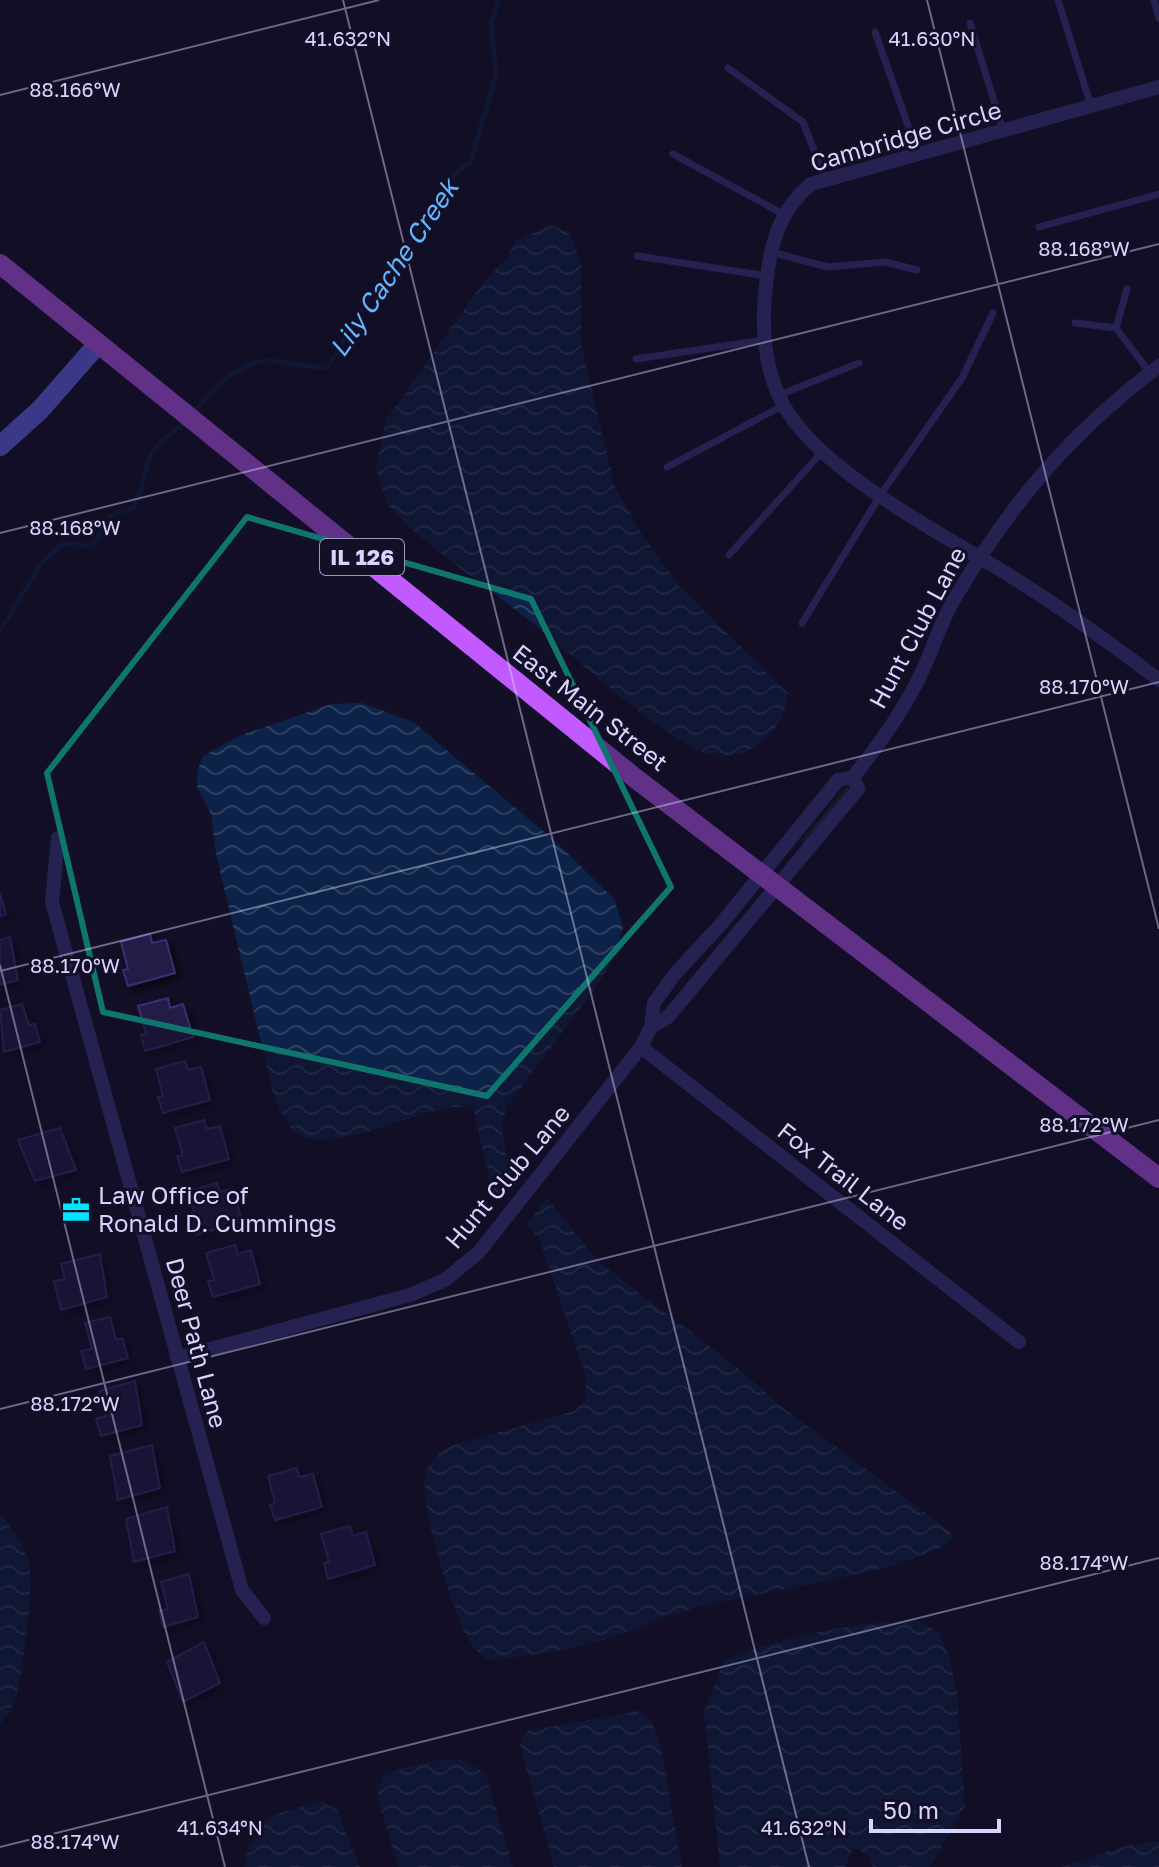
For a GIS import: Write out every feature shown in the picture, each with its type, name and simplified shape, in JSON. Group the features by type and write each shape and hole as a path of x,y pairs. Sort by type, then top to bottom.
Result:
{"main road":[{"name":"East Main Street","path":"0,264 599,749 1159,1178"}],"street":[{"name":"Cambridge Circle","path":"1159,87 919,156 825,178 803,191 783,214 771,252 765,340 782,400 808,440 881,494 1057,606 1159,680"},
{"path":"0,446 40,410 97,345"},
{"name":"Hunt Club Lane","path":"177,1358 427,1288 466,1265 501,1226 641,1047 651,1027 654,1003 838,780 853,777 898,715 950,607 1018,500 1099,413 1154,370"},
{"name":"Hunt Club Lane","path":"651,1027 668,1017 780,886 858,789 853,777"},
{"name":"Deer Path Lane","path":"58,838 52,902 242,1590 264,1618"},
{"name":"Fox Trail Lane","path":"641,1047 1019,1342"}],"lane":[{"path":"1058,0 1091,106"},
{"path":"1154,0 1159,18"},
{"path":"970,23 1003,132"},
{"path":"875,32 919,156"},
{"path":"728,68 803,122 825,178"},
{"path":"673,154 783,214"},
{"path":"1039,227 1159,194"},
{"path":"771,252 828,267 885,262 917,270"},
{"path":"637,256 767,276"},
{"path":"1116,328 1127,289"},
{"path":"802,623 881,494 962,378 993,313"},
{"path":"1075,323 1116,328 1154,370"},
{"path":"636,359 765,340"},
{"path":"667,467 782,400 859,363"},
{"path":"729,555 822,452"}],"highlighted area":[{"path":"247,517 531,599 671,887 487,1096 103,1012 47,773"}],"green space":[{"path":"847,786 850,790 804,845 802,840"}],"water":[{"path":"551,225 570,234 581,262 581,345 615,487 643,536 679,586 788,693 786,706 773,730 764,740 740,754 713,755 694,748 647,718 521,614 416,533 390,508 381,487 376,466 386,420 481,285 508,256 515,241"},
{"path":"362,703 413,722 555,841 614,899 623,927 615,955 601,980 506,1108 502,1128 507,1159 546,1197 599,1262 739,1369 781,1406 950,1531 952,1539 936,1550 908,1561 695,1608 573,1648 489,1660 474,1648 457,1615 432,1533 425,1486 428,1467 435,1456 450,1446 574,1411 585,1401 586,1377 539,1238 492,1192 473,1108 454,1107 431,1112 352,1136 328,1140 308,1138 292,1129 287,1122 274,1097 216,854 211,814 197,787 197,772 203,756 239,736 331,704"},
{"path":"0,1514 21,1543 29,1563 30,1589 19,1687 15,1701 0,1725"},
{"path":"916,1620 939,1632 950,1659 957,1693 965,1806 930,1867 873,1867 867,1855 858,1849 852,1851 845,1867 720,1867 704,1712 724,1661 770,1644 818,1632"},
{"path":"638,1711 650,1718 661,1745 682,1867 554,1867 520,1745 527,1731"},
{"path":"462,1760 485,1772 513,1867 398,1867 378,1799 377,1789 385,1773 429,1761"},
{"path":"322,1801 337,1810 360,1867 244,1867 248,1848 270,1816"},
{"path":"1159,1841 1159,1867 1062,1867 1125,1846"}],"pier":[{"path":"521,1168 550,1195 525,1226 495,1200"}],"building":[{"path":"0,893 6,914 0,916"},
{"path":"150,934 152,943 166,940 175,973 128,986 123,970 128,969 121,942"},
{"path":"10,937 18,980 0,985 0,940"},
{"path":"168,998 170,1008 183,1004 193,1037 145,1051 141,1035 146,1033 138,1006"},
{"path":"22,1004 29,1025 35,1024 40,1042 4,1052 0,1010"},
{"path":"185,1061 188,1070 201,1067 210,1100 163,1113 158,1097 163,1096 156,1069"},
{"path":"204,1120 207,1129 220,1126 229,1159 182,1172 177,1156 183,1155 175,1128"},
{"path":"60,1128 76,1170 35,1181 18,1140"},
{"path":"217,1183 220,1192 233,1189 242,1222 195,1235 190,1219 196,1218 188,1191"},
{"path":"235,1245 238,1254 251,1250 260,1284 213,1297 208,1281 214,1280 206,1253"},
{"path":"100,1254 107,1297 61,1310 54,1281 65,1279 61,1264"},
{"path":"110,1317 116,1340 122,1338 128,1358 86,1369 81,1351 92,1349 85,1323"},
{"path":"135,1381 142,1425 101,1436 96,1419 106,1416 99,1391"},
{"path":"152,1445 160,1488 118,1500 110,1456"},
{"path":"297,1468 299,1477 313,1474 322,1507 275,1520 270,1505 275,1503 268,1476"},
{"path":"167,1507 175,1551 134,1562 126,1519"},
{"path":"350,1526 353,1536 366,1532 375,1565 328,1579 324,1563 329,1562 321,1534"},
{"path":"189,1574 198,1617 163,1627 159,1611 168,1609 161,1582"},
{"path":"204,1642 220,1683 183,1702 167,1662"}],"waterway":[{"name":"Lily Cache Creek","path":"192,414 226,378 247,365 270,361 328,367 379,282 433,211 456,173 471,161 496,75 491,21 499,0"},
{"name":"Lily Cache Creek","path":"0,631 41,564 62,544 92,546 110,516 134,507 152,454 159,443 186,421"}],"place":[{"name":"Law Office of Ronald D. Cummings","path":"76,1210"}]}
